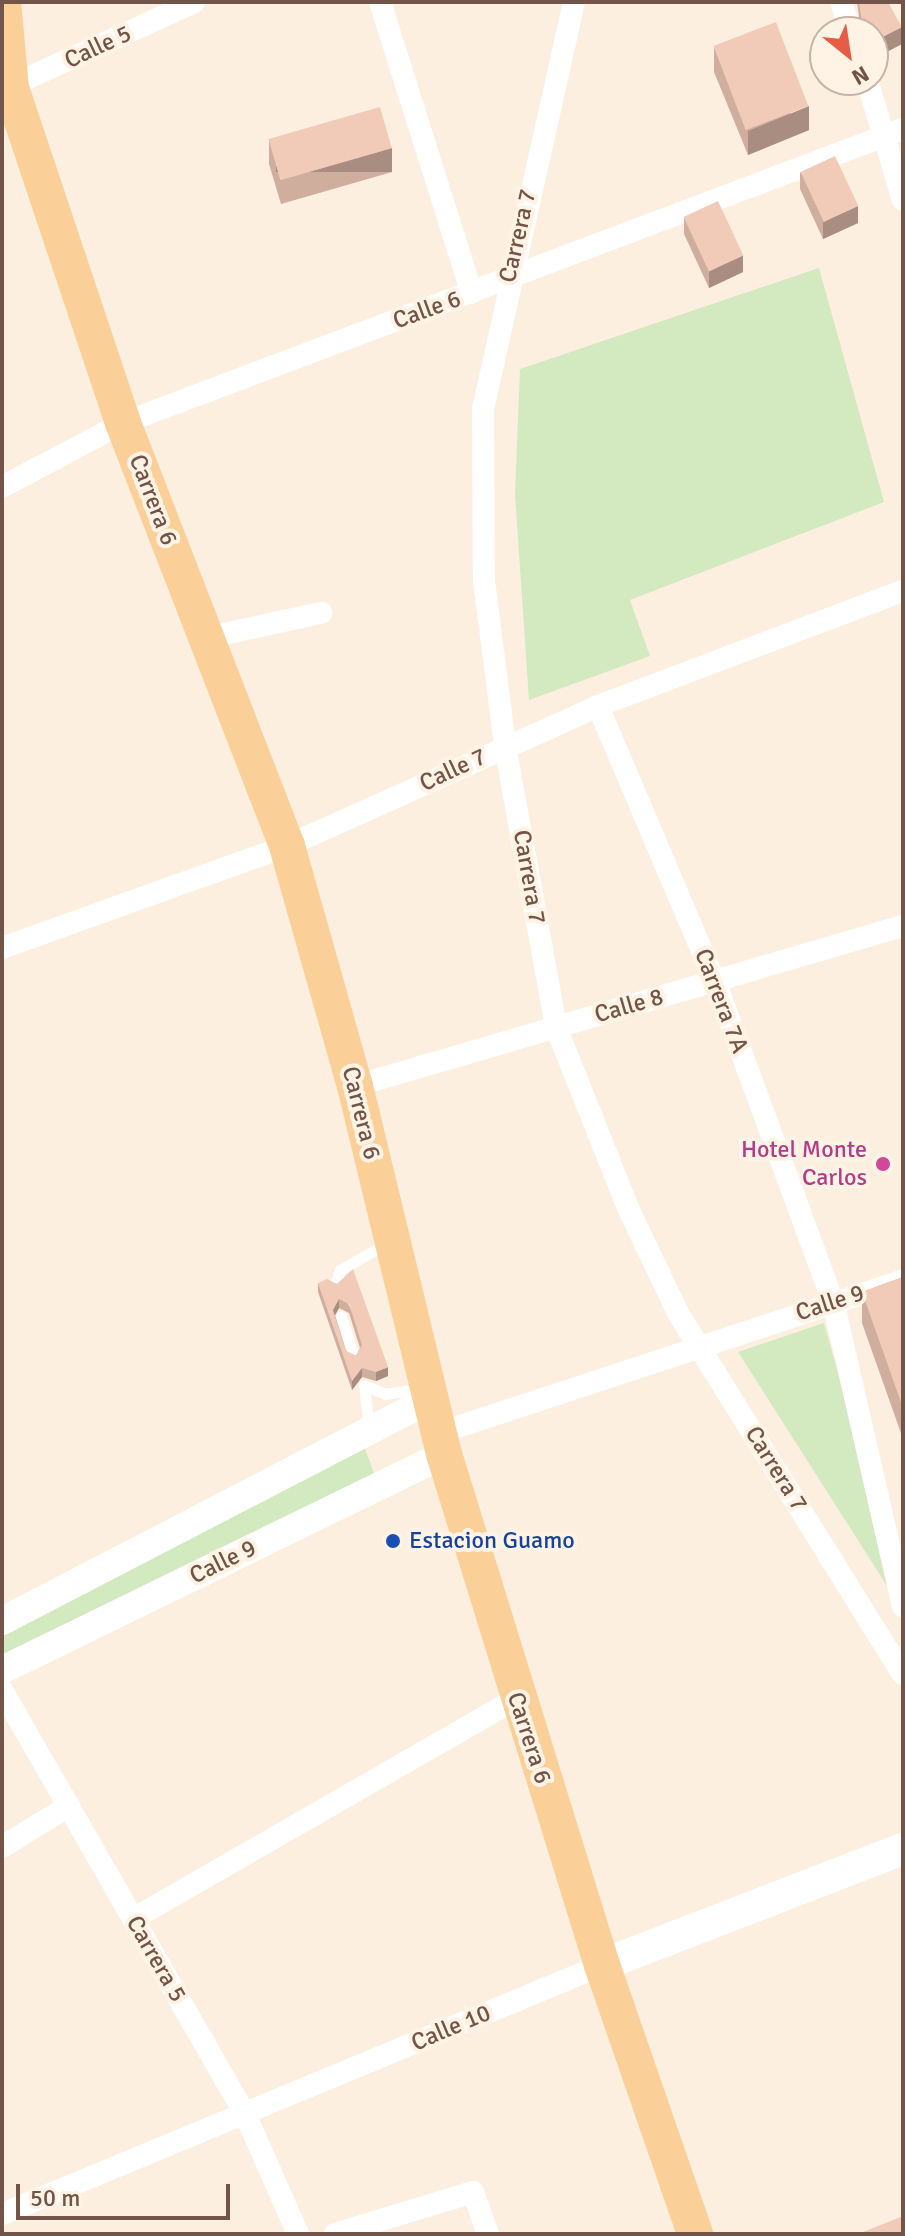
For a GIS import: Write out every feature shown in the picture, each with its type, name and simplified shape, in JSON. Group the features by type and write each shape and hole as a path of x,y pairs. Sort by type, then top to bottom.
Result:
{"main road":[{"name":"Carrera 6","path":"3,2 6,89 123,423 287,846 355,1086 436,1418 516,1699 602,1965 695,2234"},
{"name":"Calle 10","path":"602,1965 903,1849"}],"street":[{"name":"Calle 5","path":"6,89 194,2"},
{"path":"380,2 472,293"},
{"name":"Carrera 7","path":"574,2 509,276 483,408 484,581 505,746 556,1027 628,1208 678,1313 903,1674"},
{"path":"875,96 894,132 903,200"},
{"name":"Calle 6","path":"2,487 123,423 894,132"},
{"name":"Calle 7","path":"2,948 287,846 598,706 903,591"},
{"path":"206,638 321,613"},
{"name":"Carrera 7A","path":"598,706 715,981 833,1301 903,1606"},
{"name":"Calle 8","path":"355,1086 903,926"},
{"name":"Calle 9","path":"2,1621 369,1431 436,1418 663,1360 903,1280"},
{"name":"Calle 9","path":"2,1670 436,1418"},
{"name":"Carrera 5","path":"2,1690 246,2116 298,2234"},
{"path":"133,1919 516,1699"},
{"path":"2,1847 69,1806"},
{"name":"Calle 10","path":"2,2214 246,2116 602,1965"},
{"path":"335,2234 473,2192 488,2234"}],"lane":[{"path":"335,1285 340,1270 393,1240"},
{"path":"341,1316 354,1356"},
{"path":"369,1431 364,1385 436,1418"}],"green space":[{"path":"819,268 884,502 630,600 650,656 529,700 515,494 520,369"},
{"path":"824,1323 903,1601 903,1611 738,1352"},
{"path":"364,1446 375,1476 2,1663 2,1631"}],"building":[{"path":"859,2 888,2 902,27 889,34 889,16 861,16"},
{"path":"776,22 808,106 746,130 713,46"},
{"path":"380,107 392,148 280,180 268,139"},
{"path":"835,156 858,206 824,222 801,172"},
{"path":"718,201 743,255 709,271 684,217"},
{"path":"353,1269 388,1367 376,1372 362,1368 352,1381 318,1283 327,1279 337,1284","holes":["339,1299 349,1304 362,1345 356,1356 346,1351 333,1310"]},
{"path":"903,1277 903,1408 862,1292"},
{"path":"903,2216 903,2234 858,2234"}],"place":[{"name":"Hotel Monte Carlos","path":"883,1164"},
{"name":"Estacion Guamo","path":"393,1541"}]}
